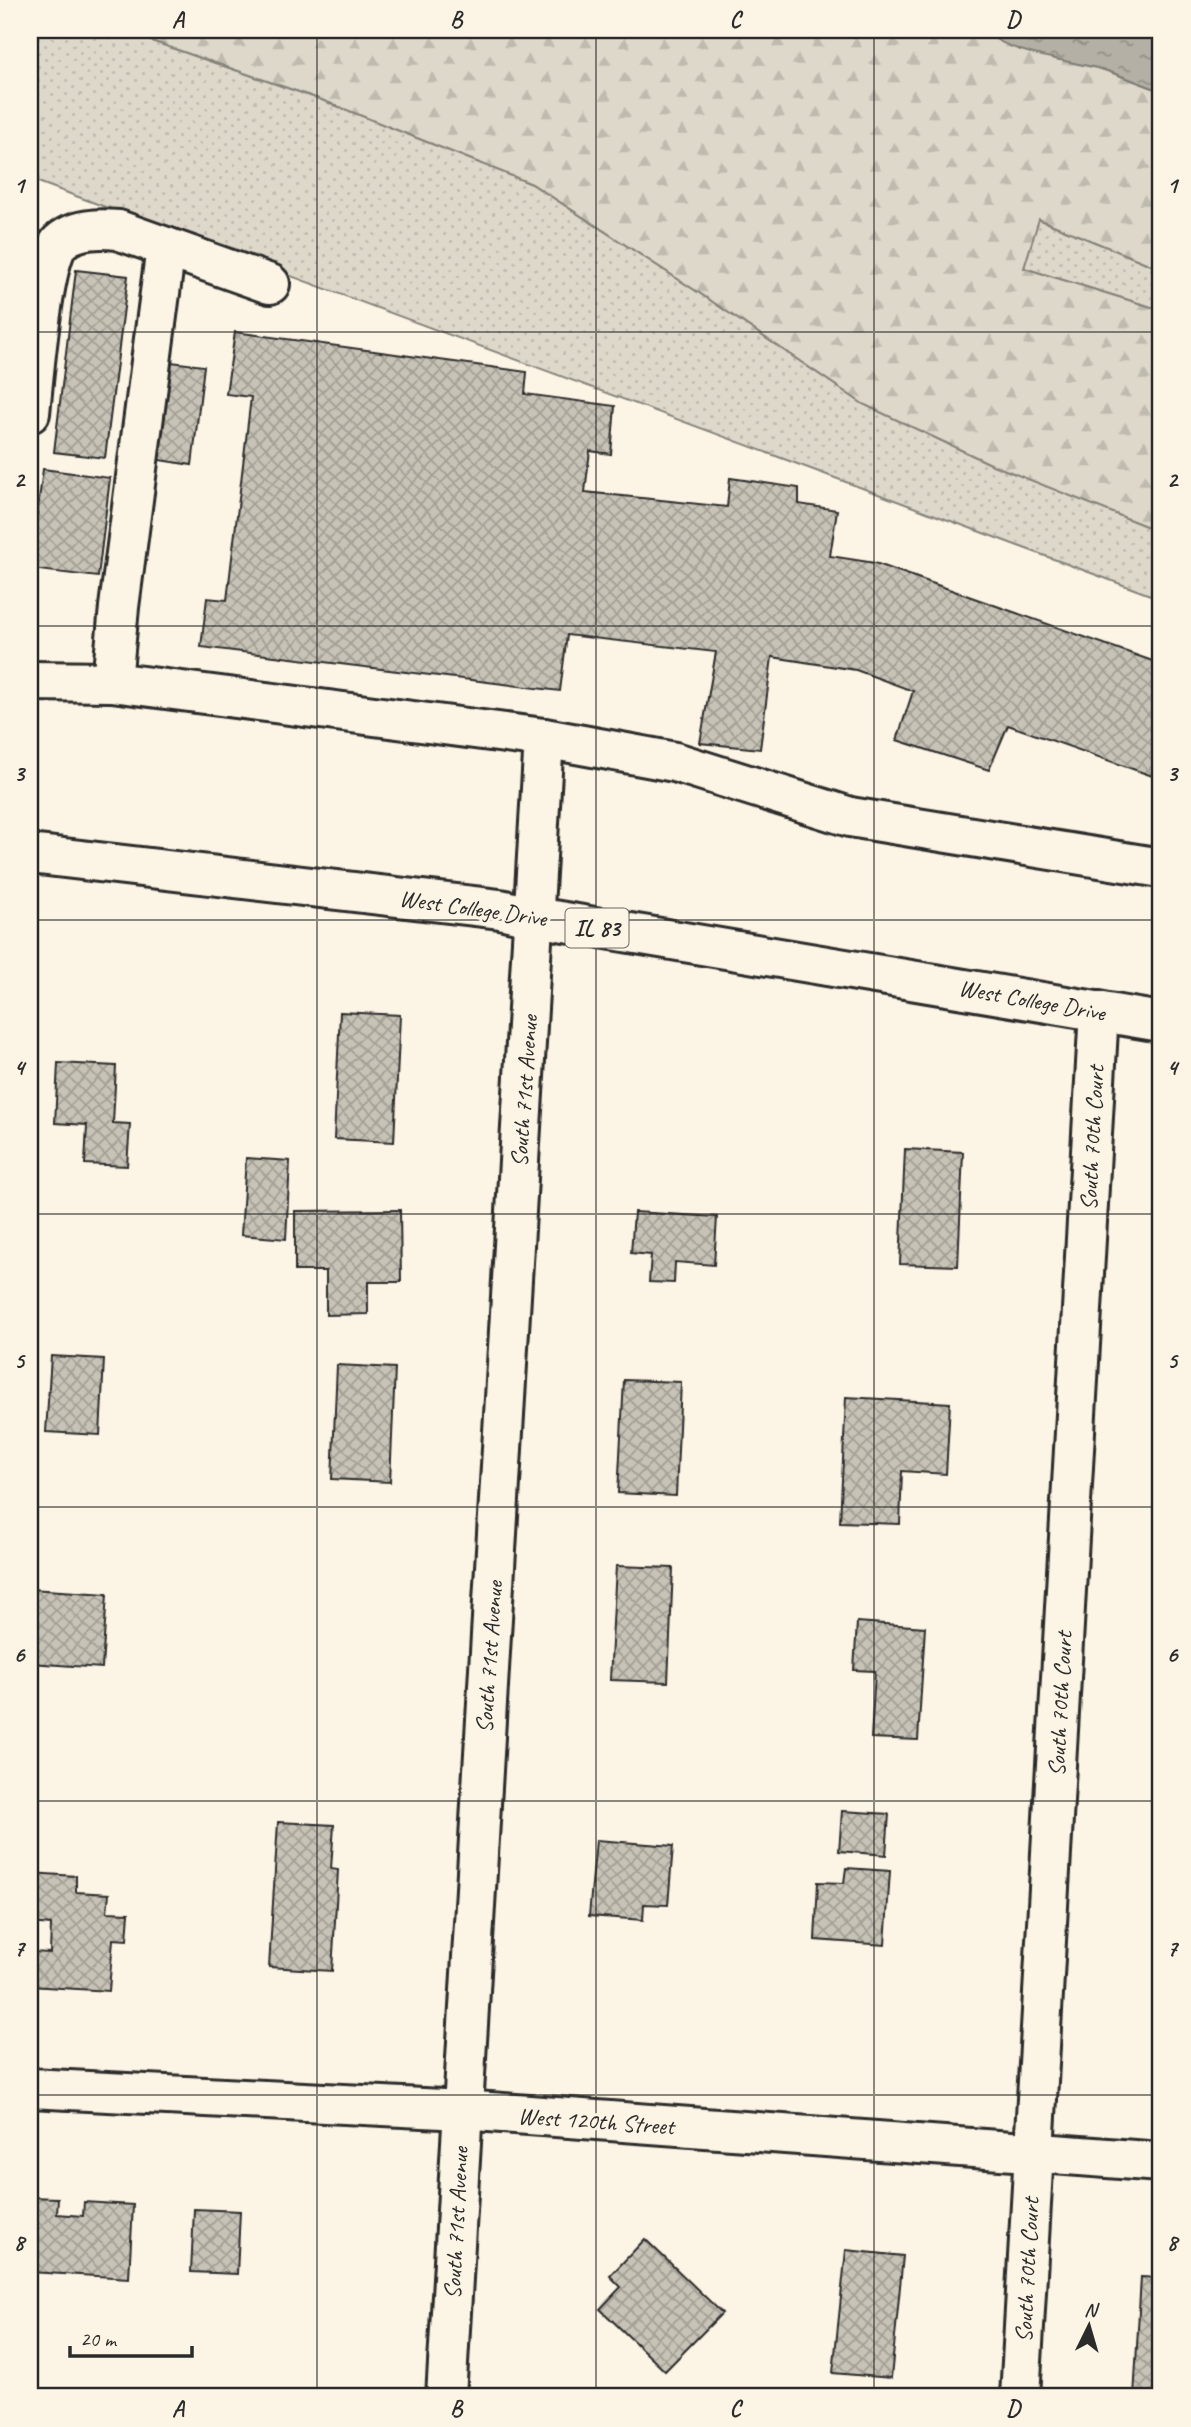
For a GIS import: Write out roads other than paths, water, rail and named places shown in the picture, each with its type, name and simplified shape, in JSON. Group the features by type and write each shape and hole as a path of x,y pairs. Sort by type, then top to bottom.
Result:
{"street":[{"path":"30,413 44,303 53,255 60,242 80,232 99,228 118,230 270,284"},
{"path":"112,682 119,607 166,247"},
{"path":"30,681 112,682 544,738 675,762 850,817 1161,867"},
{"name":"South 71st Avenue","path":"446,2397 544,738"},
{"name":"West College Drive","path":"30,854 500,909 1161,1023"},
{"name":"South 70th Court","path":"1020,2397 1099,1011"},
{"name":"West 120th Street","path":"30,2088 461,2110 1161,2162"}],"water":[{"path":"985,30 1161,30 1161,91 1104,70 1023,51 994,38"}]}
